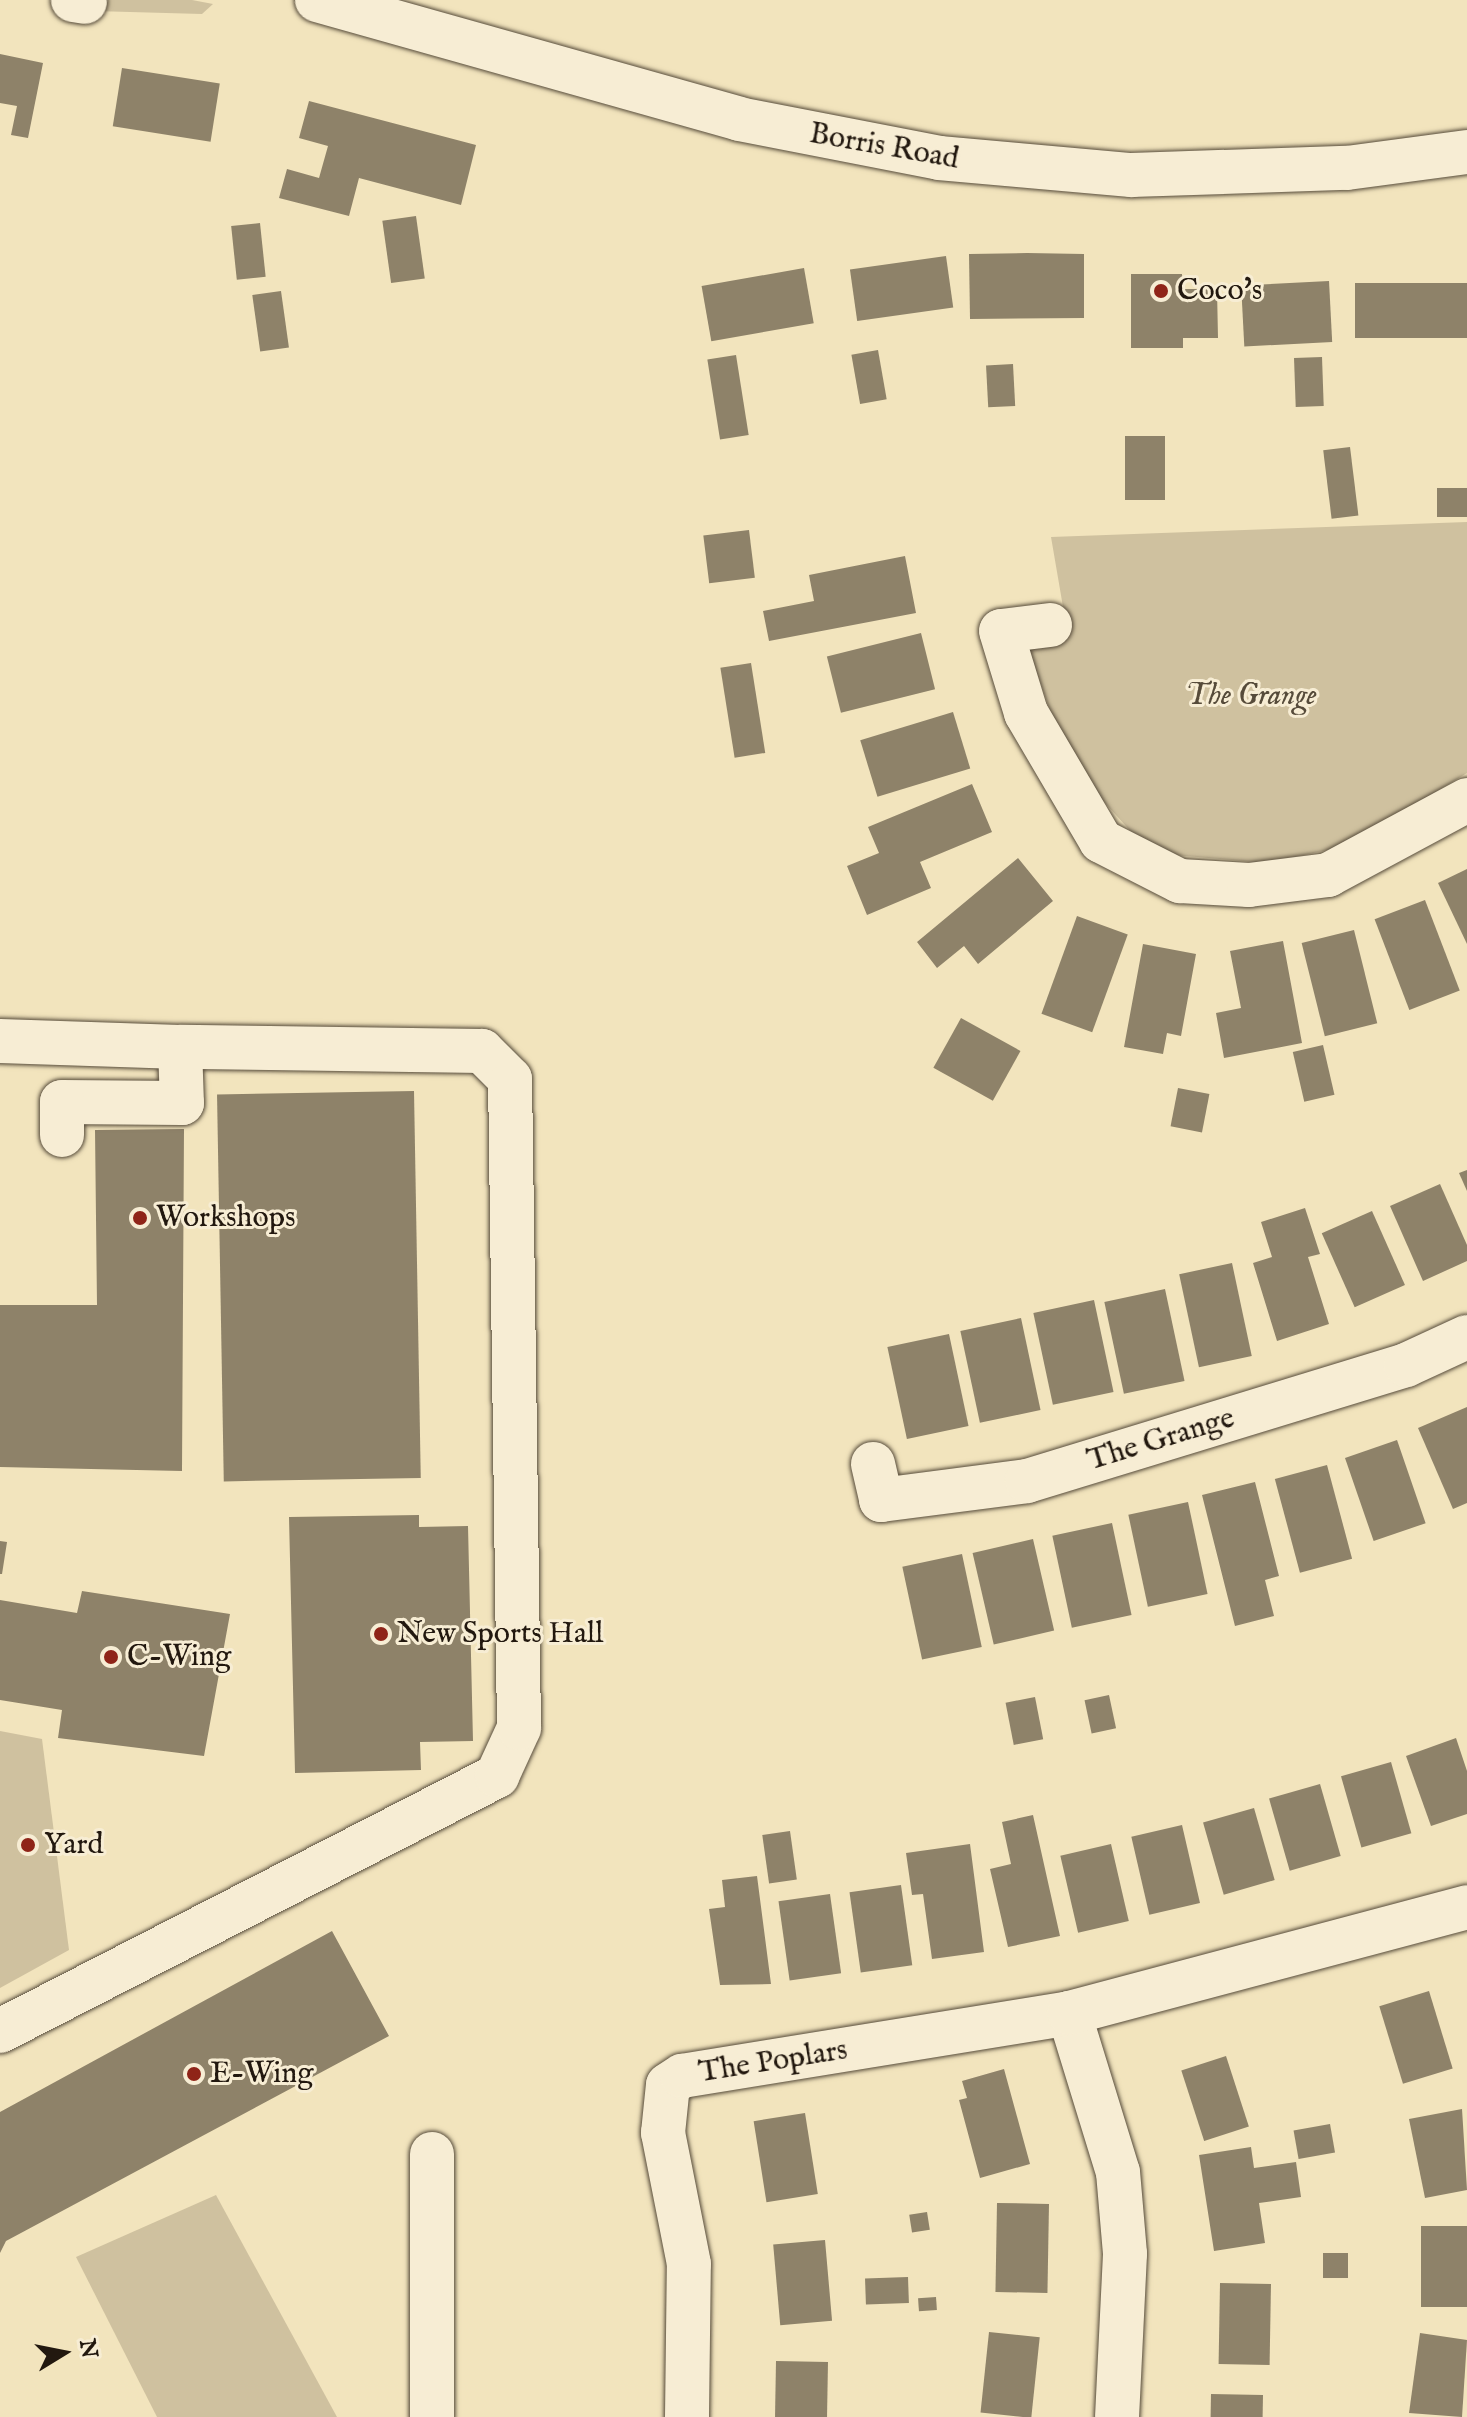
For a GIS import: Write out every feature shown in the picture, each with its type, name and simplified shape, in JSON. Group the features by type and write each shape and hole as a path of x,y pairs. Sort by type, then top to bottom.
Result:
{"street":[{"name":"Borris Road","path":"317,0 739,119 939,158 1131,175 1347,168 1467,152"},
{"path":"1050,625 1001,631 1026,713 1101,841 1180,881 1249,885 1328,875 1467,800"},
{"path":"0,1041 482,1051 510,1079 519,1728 497,1776 0,2031"},
{"path":"62,1135 62,1102 182,1103 180,1047"},
{"name":"The Grange","path":"873,1464 881,1500 1027,1481 1406,1365 1467,1337"},
{"name":"The Poplars","path":"687,2417 689,2264 663,2133 668,2085 682,2076 1069,2013 1467,1907"},
{"path":"1069,2013 1118,2172 1125,2254 1117,2417"},
{"path":"432,2154 432,2417"}],"green space":[{"path":"94,0 192,0 213,4 202,14 94,11"},
{"name":"The Grange","path":"1467,522 1467,773 1346,846 1267,863 1174,855 1135,836 1096,793 1055,724 1028,648 1068,636 1051,537"},
{"name":"Yard","path":"0,1731 42,1739 69,1950 0,1988"},
{"path":"216,2195 337,2417 157,2417 76,2257"}],"building":[{"path":"0,54 43,63 28,138 11,135 17,106 0,103"},
{"path":"122,68 220,83 211,142 113,126"},
{"path":"309,101 476,145 461,205 359,178 349,216 279,198 287,169 319,178 328,146 299,138"},
{"path":"416,216 425,278 391,283 382,221"},
{"path":"260,223 266,277 237,280 231,226"},
{"path":"969,254 1084,254 1084,318 970,319"},
{"path":"946,256 953,307 857,321 850,269"},
{"path":"804,268 814,323 711,341 702,286"},
{"path":"1131,274 1182,274 1183,289 1217,289 1218,338 1183,338 1183,348 1131,348"},
{"path":"1329,281 1332,342 1244,347 1241,286"},
{"path":"1355,283 1467,283 1467,338 1355,338"},
{"path":"281,291 289,347 260,351 252,295"},
{"path":"878,350 887,399 860,404 851,355"},
{"path":"736,355 749,435 720,440 707,360"},
{"path":"1322,357 1324,406 1296,407 1294,358"},
{"path":"1013,364 1015,406 988,407 986,365"},
{"path":"1125,436 1165,436 1165,500 1125,500"},
{"path":"1350,447 1358,515 1332,519 1323,450"},
{"path":"1437,488 1467,488 1467,517 1437,517"},
{"path":"749,530 755,578 709,583 703,536"},
{"path":"905,556 916,613 769,641 763,611 814,601 809,575"},
{"path":"921,633 935,689 841,713 827,656"},
{"path":"751,663 765,753 735,758 720,668"},
{"path":"953,712 970,768 877,797 860,740"},
{"path":"972,784 992,832 920,862 931,888 867,915 847,866 879,853 868,827"},
{"path":"1018,858 1053,901 978,964 964,946 937,968 917,942"},
{"path":"1467,869 1467,944 1438,883"},
{"path":"1425,900 1460,991 1409,1010 1375,919"},
{"path":"1077,916 1128,934 1092,1032 1041,1014"},
{"path":"1354,930 1377,1023 1325,1036 1302,943"},
{"path":"1283,941 1302,1043 1224,1058 1216,1013 1241,1008 1230,951"},
{"path":"1143,944 1196,954 1181,1036 1167,1033 1163,1054 1124,1047"},
{"path":"961,1018 1020,1051 993,1101 933,1068"},
{"path":"1323,1045 1334,1095 1304,1102 1293,1052"},
{"path":"1178,1088 1209,1094 1202,1132 1171,1126"},
{"path":"414,1091 421,1478 224,1481 217,1094"},
{"name":"Workshops","path":"184,1129 182,1471 0,1467 0,1305 97,1305 95,1130"},
{"path":"1467,1170 1467,1191 1459,1173"},
{"path":"1440,1184 1467,1245 1467,1261 1423,1281 1390,1206"},
{"path":"1305,1208 1320,1254 1308,1257 1329,1324 1277,1341 1253,1263 1272,1257 1261,1222"},
{"path":"1372,1211 1405,1285 1355,1307 1322,1233"},
{"path":"1232,1263 1252,1356 1199,1367 1179,1274"},
{"path":"1165,1289 1185,1381 1124,1394 1104,1302"},
{"path":"1094,1300 1114,1392 1053,1405 1033,1313"},
{"path":"1021,1318 1041,1410 980,1423 960,1331"},
{"path":"949,1334 969,1426 907,1439 887,1347"},
{"path":"1467,1407 1467,1503 1453,1509 1418,1428"},
{"path":"1397,1440 1426,1523 1374,1541 1345,1458"},
{"path":"1327,1465 1352,1559 1300,1573 1275,1479"},
{"path":"1255,1482 1279,1576 1265,1580 1274,1616 1235,1626 1202,1495"},
{"path":"1188,1502 1208,1594 1148,1607 1128,1515"},
{"name":"New Sports Hall","path":"419,1515 419,1527 468,1526 473,1741 420,1742 421,1770 295,1773 289,1517"},
{"path":"1112,1523 1132,1615 1072,1628 1052,1536"},
{"path":"1033,1539 1054,1631 994,1645 973,1553"},
{"path":"0,1541 7,1542 2,1574 0,1574"},
{"path":"962,1554 982,1647 922,1660 902,1567"},
{"name":"C-Wing","path":"82,1591 230,1614 204,1756 58,1738 62,1710 0,1700 0,1600 77,1613"},
{"path":"1109,1695 1116,1728 1092,1733 1085,1700"},
{"path":"1035,1697 1043,1739 1014,1745 1006,1703"},
{"path":"1456,1738 1467,1771 1467,1814 1431,1826 1406,1756"},
{"path":"1391,1762 1411,1833 1361,1847 1341,1776"},
{"path":"1320,1784 1341,1856 1290,1871 1269,1799"},
{"path":"1254,1808 1275,1880 1224,1895 1203,1823"},
{"path":"1033,1815 1060,1936 1008,1947 990,1869 1011,1864 1002,1822"},
{"path":"1182,1825 1200,1903 1149,1915 1131,1837"},
{"path":"790,1831 797,1880 769,1883 762,1835"},
{"path":"970,1844 984,1952 932,1959 923,1894 912,1895 906,1853"},
{"path":"1111,1844 1129,1921 1078,1933 1060,1856"},
{"path":"757,1876 771,1984 720,1985 709,1909 725,1907 722,1880"},
{"path":"901,1885 912,1965 861,1972 850,1892"},
{"path":"830,1894 841,1973 790,1980 779,1901"},
{"name":"E-Wing","path":"332,1931 389,2036 6,2241 0,2253 0,2112"},
{"path":"1429,1991 1453,2068 1403,2084 1379,2006"},
{"path":"1226,2056 1249,2126 1204,2141 1181,2071"},
{"path":"1004,2069 1030,2164 980,2178 959,2100 967,2098 962,2081"},
{"path":"1462,2109 1467,2190 1425,2198 1409,2119"},
{"path":"805,2113 818,2194 766,2202 754,2121"},
{"path":"1330,2124 1335,2153 1299,2159 1294,2130"},
{"path":"1251,2147 1254,2168 1296,2162 1301,2197 1259,2203 1265,2243 1214,2251 1199,2155"},
{"path":"997,2203 1049,2204 1047,2293 995,2292"},
{"path":"927,2212 930,2230 912,2233 909,2215"},
{"path":"1421,2226 1467,2226 1467,2307 1421,2307"},
{"path":"825,2240 832,2321 780,2325 773,2245"},
{"path":"1323,2253 1348,2253 1348,2278 1323,2278"},
{"path":"908,2277 909,2303 866,2304 865,2279"},
{"path":"1220,2283 1271,2284 1270,2365 1219,2364"},
{"path":"936,2297 937,2310 919,2311 918,2298"},
{"path":"989,2332 1040,2337 1031,2417 981,2413"},
{"path":"1420,2333 1467,2340 1462,2417 1409,2413"},
{"path":"776,2361 828,2362 827,2417 775,2417"},
{"path":"1211,2394 1263,2395 1263,2417 1211,2417"}],"place":[{"name":"Coco's","path":"1161,291"},
{"name":"Workshops","path":"140,1218"},
{"name":"New Sports Hall","path":"381,1634"},
{"name":"C-Wing","path":"111,1657"},
{"name":"Yard","path":"28,1845"},
{"name":"E-Wing","path":"194,2074"}]}
